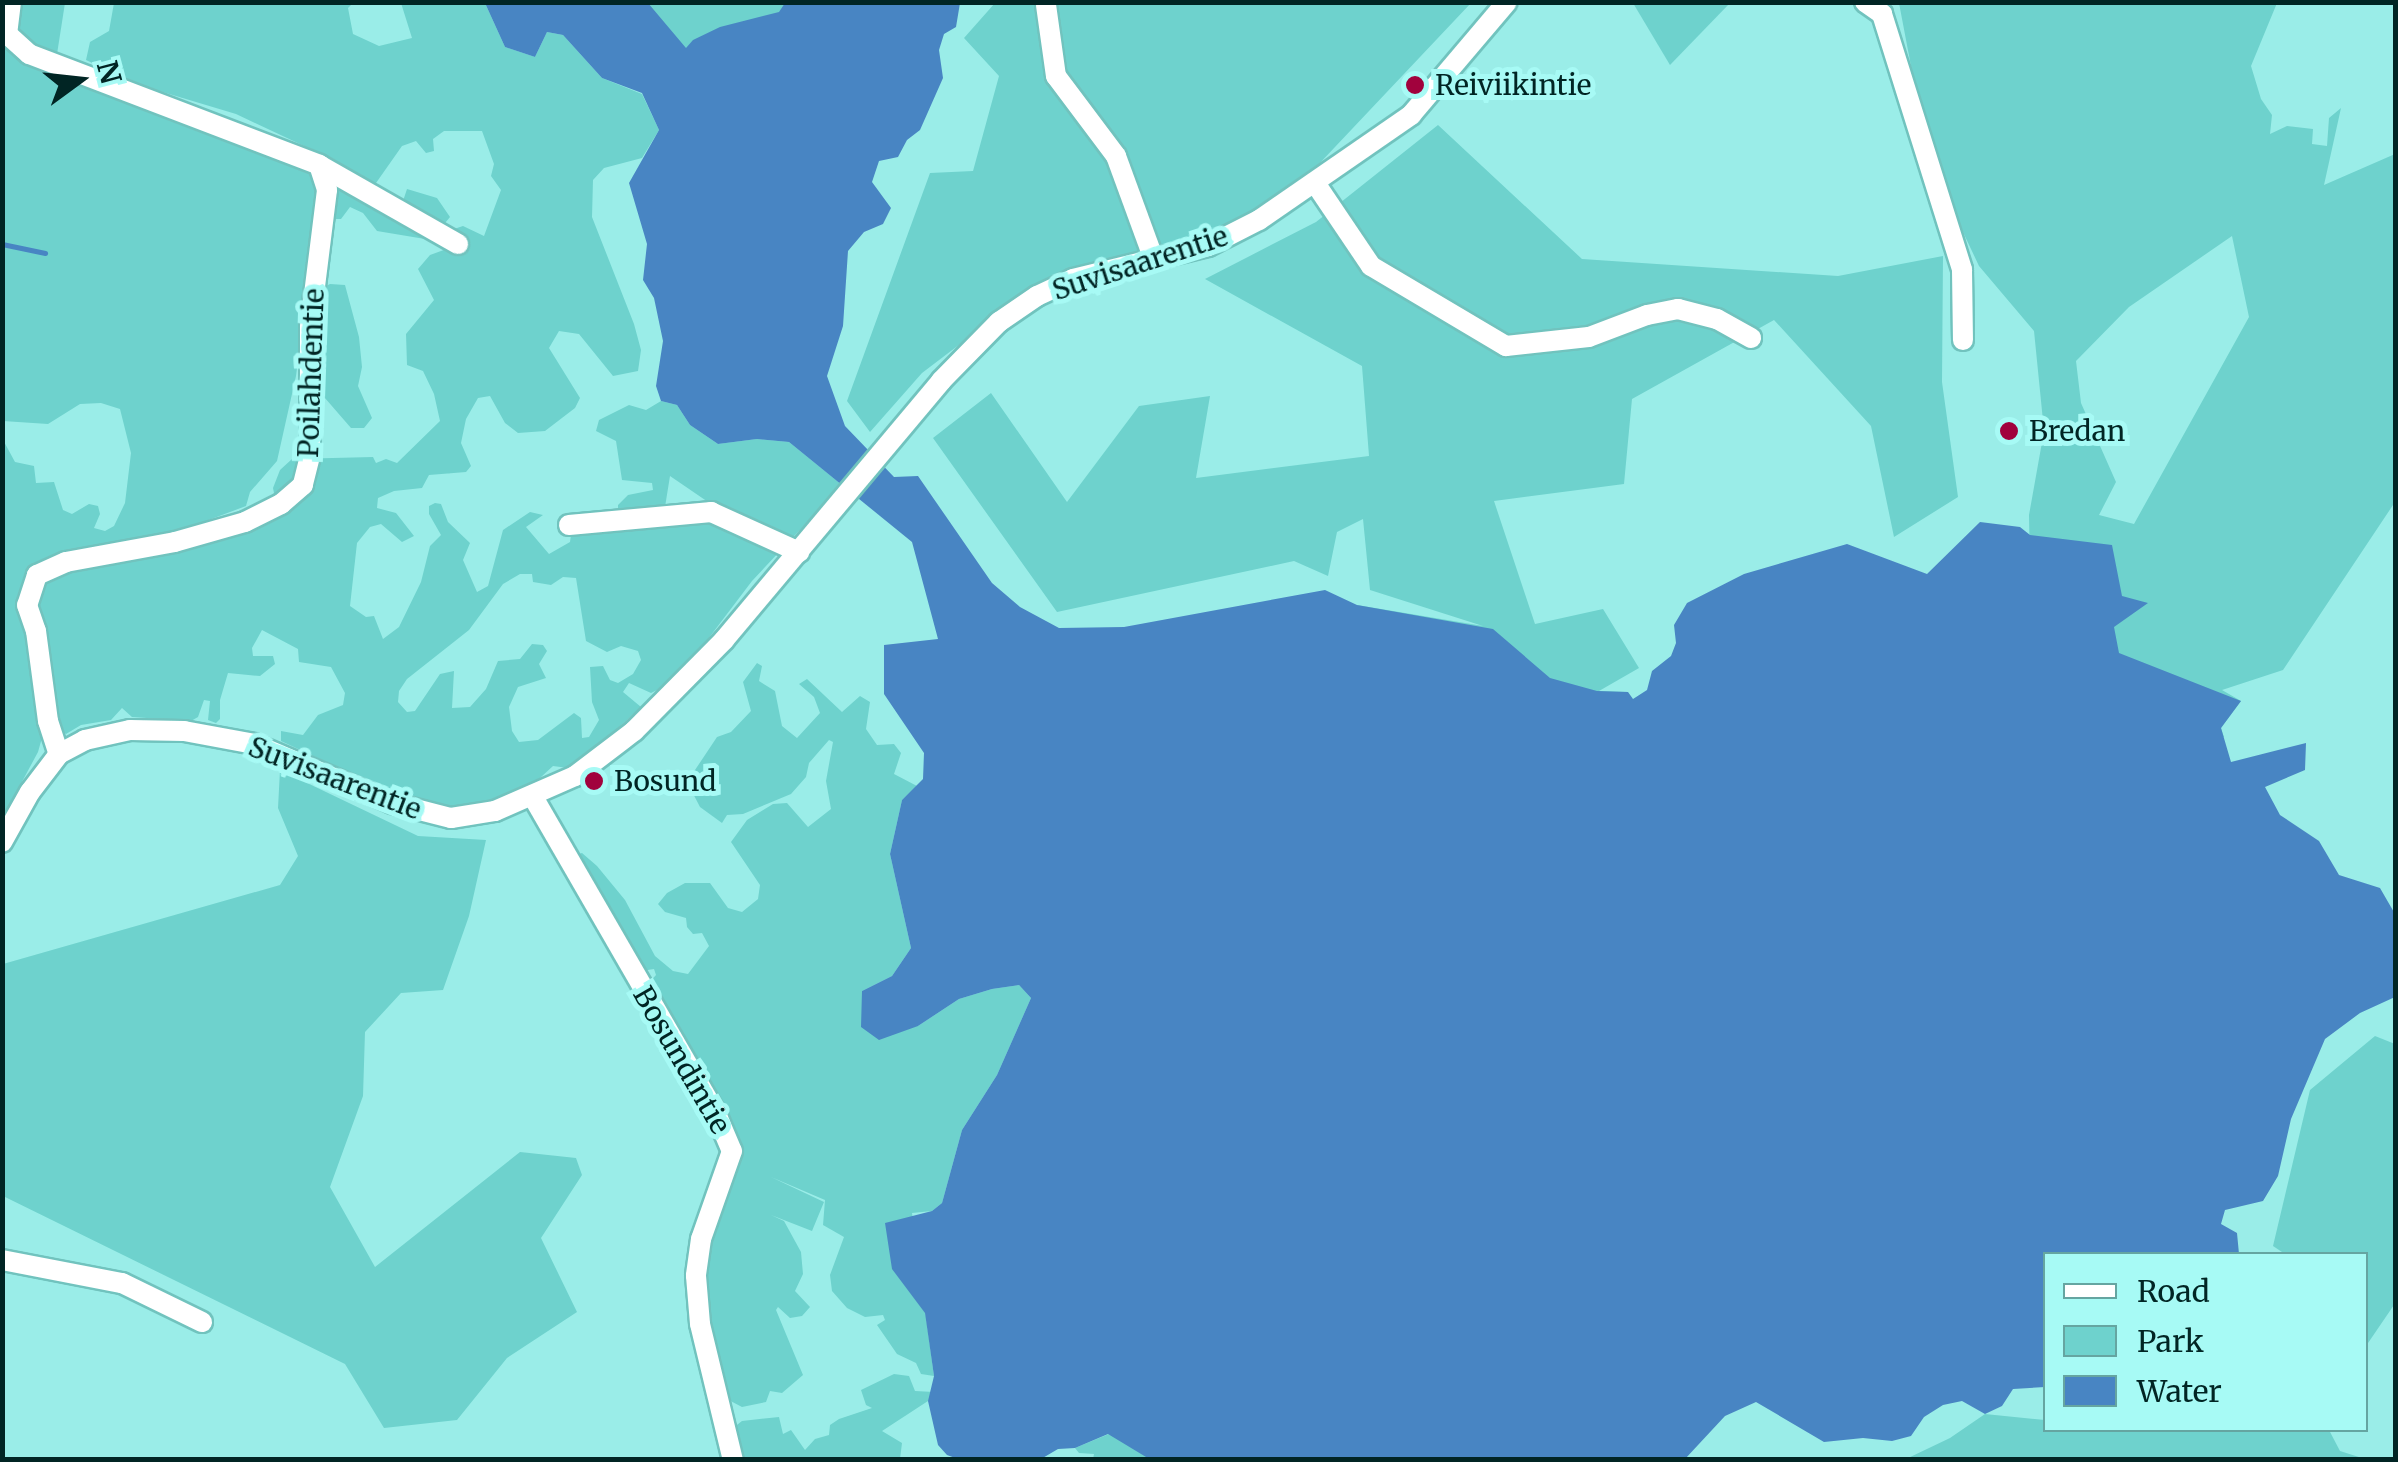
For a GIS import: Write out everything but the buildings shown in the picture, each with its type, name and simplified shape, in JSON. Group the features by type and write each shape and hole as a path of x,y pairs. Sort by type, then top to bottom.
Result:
{"street":[{"path":"11,2 8,34 29,54 319,164 458,244"},
{"name":"Suvisaarentie","path":"59,754 106,734 184,731 266,748 430,815 474,816 533,796 584,770 634,731 724,640 964,355 1018,308 1074,279 1228,238 1316,183 1423,104 1507,2"},
{"path":"1865,2 1882,14 1962,270 1963,340"},
{"path":"1046,5 1056,76 1116,156 1154,260"},
{"name":"Poilahdentie","path":"59,754 48,720 36,631 27,604 44,568 175,542 246,522 281,504 303,485 310,456 310,327 327,190 319,164"},
{"path":"1316,183 1371,266 1506,346 1589,337 1647,314 1678,309 1716,319 1751,338"},
{"path":"568,525 711,512 799,552"},
{"path":"2,842 38,780 59,754"},
{"name":"Bosundintie","path":"533,796 717,1116 732,1150 702,1239 696,1276 700,1324 733,1460"},
{"path":"2,1260 122,1282 202,1322"}],"green space":[{"path":"13,3 65,3 57,54 46,55 13,29"},
{"path":"114,3 353,3 348,8 353,34 379,46 412,38 401,3 485,3 505,47 535,57 547,32 563,35 602,78 642,94 659,130 642,158 604,168 593,180 592,217 634,324 641,350 638,371 613,376 579,334 559,331 549,348 580,398 575,408 545,431 518,433 505,423 490,396 478,398 466,419 461,443 471,466 466,472 429,475 422,488 394,491 378,498 377,508 396,513 414,536 402,542 381,524 370,527 357,543 350,606 366,617 374,616 383,639 399,627 421,582 430,546 441,535 429,514 429,506 435,503 441,504 448,522 470,543 463,560 477,592 488,586 503,530 530,512 543,515 526,527 549,554 570,542 572,528 701,517 711,504 670,476 665,507 618,512 618,505 628,495 653,490 652,483 622,480 616,441 596,431 599,420 629,405 646,410 661,401 677,405 690,425 718,444 757,439 789,442 842,485 752,581 705,643 659,689 651,693 629,683 623,692 641,707 591,753 568,768 553,766 528,789 475,806 441,808 393,793 281,741 281,731 303,735 318,715 343,705 345,693 331,667 299,662 298,649 262,630 252,648 253,656 273,656 275,664 260,676 228,673 216,723 208,720 210,701 204,700 198,717 191,721 132,717 122,708 111,720 81,725 66,734 53,724 45,727 38,752 3,817 2,438 15,462 34,466 36,483 54,482 63,510 72,514 89,504 98,506 100,514 94,528 105,531 114,526 125,503 131,453 120,409 101,403 80,404 48,424 3,421 3,40 16,54 312,168 321,184 296,376 277,461 250,492 246,506 166,536 58,554 33,569 27,583 68,565 129,554 249,522 276,503 273,488 280,470 292,459 373,457 376,463 386,459 397,463 440,421 434,394 423,371 407,365 406,334 434,300 418,269 430,255 452,247 454,229 463,226 484,236 501,190 491,176 494,164 482,131 444,131 433,139 434,151 426,153 416,141 402,146 376,183 363,185 360,191 414,222 415,213 403,201 407,189 437,198 450,217 431,240 377,231 363,213 350,207 341,219 328,219 334,160 236,114 136,84 86,60 90,42 109,31","holes":["520,574 532,574 533,582 551,585 563,577 576,578 586,641 607,652 621,646 638,651 641,660 633,674 618,683 610,680 603,666 590,667 592,702 599,720 589,737 582,738 581,718 574,713 538,740 519,742 512,731 509,707 518,687 546,678 539,664 547,651 543,645 532,644 520,659 498,661 486,689 470,707 452,708 454,671 440,674 415,711 407,712 398,702 399,691 407,679 469,630 503,584"]},
{"path":"641,3 876,3 723,65 660,40"},
{"path":"995,3 1471,3 1301,183 1208,243 1043,281 922,373 870,432 847,401 930,173 973,171 999,76 964,38"},
{"path":"1633,3 1730,3 1670,65"},
{"path":"1899,3 2277,3 2251,66 2261,99 2272,115 2270,134 2287,126 2313,129 2312,144 2327,146 2329,118 2341,108 2324,185 2395,154 2395,502 2283,670 2222,690 2241,701 2221,728 2224,737 2200,742 2030,570 2029,515 2044,431 2034,331 1979,266 1954,213 1918,103","holes":["2232,236 2249,317 2134,524 2099,515 2116,482 2081,403 2076,361 2129,307"]},
{"path":"1438,125 1582,259 1838,276 1943,256 1942,382 1958,497 1894,537 1871,426 1774,320 1632,399 1624,484 1494,501 1535,624 1603,609 1639,668 1599,691 1628,692 1600,742 1357,605 1483,626 1370,590 1363,519 1337,532 1328,576 1294,561 1057,612 933,438 991,393 1067,502 1139,406 1210,396 1196,478 1369,456 1362,366 1205,279 1316,222"},
{"path":"345,285 359,337 362,367 358,386 372,418 364,428 351,428 318,390 322,288"},
{"path":"757,663 762,666 759,681 775,691 782,726 797,738 820,713 814,697 799,684 807,679 842,712 860,696 870,702 866,729 877,745 894,744 901,753 894,774 917,786 902,800 890,854 911,948 892,976 862,991 918,1026 959,999 992,989 1019,985 1031,998 997,1075 962,1130 942,1203 932,1211 912,1213 934,1376 921,1374 916,1363 897,1354 877,1325 885,1320 883,1315 865,1317 847,1308 832,1291 830,1275 844,1237 823,1225 825,1200 771,1177 824,1202 812,1231 771,1215 784,1221 801,1252 803,1274 795,1291 810,1307 802,1316 790,1318 778,1307 776,1310 803,1375 782,1393 770,1391 766,1402 742,1407 723,1397 697,1282 735,1153 647,985 656,975 654,969 635,972 576,855 582,853 597,866 625,900 655,956 673,971 688,974 709,946 702,933 693,934 687,927 686,918 665,912 658,904 667,893 685,883 710,883 728,908 742,912 758,899 760,885 731,842 747,820 773,804 787,803 808,827 831,809 826,781 833,742 829,740 809,763 806,777 791,794 743,814 727,815 722,823 700,807 687,782 717,737 731,732 751,711 743,682"},
{"path":"280,770 418,836 486,840 469,916 443,990 401,993 365,1032 363,1096 330,1187 375,1267 520,1152 576,1158 582,1175 541,1238 577,1312 507,1358 457,1420 384,1428 345,1364 3,1196 3,964 280,885 298,856 278,808"},
{"path":"2375,1036 2395,1044 2396,1302 2368,1343 2368,1252 2282,1252 2273,1246 2310,1090"},
{"path":"894,1374 909,1376 915,1391 934,1392 928,1401 882,1431 902,1443 900,1459 738,1459 733,1428 742,1421 779,1417 783,1434 791,1430 805,1450 815,1439 829,1435 830,1425 839,1419 872,1408 866,1405 861,1390"},
{"path":"1985,1414 2043,1420 2043,1432 2330,1432 2340,1451 2365,1459 1906,1459 1950,1438"},
{"path":"1109,1434 1151,1459 1093,1459 1094,1454 1079,1453 1075,1448"}],"water":[{"path":"485,3 648,3 686,48 693,40 720,27 779,12 785,3 960,3 956,27 944,34 939,50 943,78 920,130 907,140 898,157 879,161 872,182 891,208 883,224 864,232 848,251 843,326 827,376 845,426 894,477 918,476 992,583 1020,607 1059,628 1124,627 1325,590 1357,605 1493,629 1550,678 1597,691 1628,692 1633,699 1647,690 1652,671 1671,656 1676,643 1674,625 1687,603 1744,574 1847,544 1927,574 1980,522 2020,527 2030,535 2112,545 2122,596 2148,603 2114,627 2119,653 2241,701 2221,728 2231,762 2306,743 2305,770 2265,787 2280,815 2319,841 2339,875 2380,888 2395,914 2395,997 2360,1013 2325,1039 2291,1119 2278,1176 2263,1201 2225,1210 2221,1224 2237,1233 2239,1252 2043,1252 2043,1387 2013,1389 2002,1406 1985,1414 1962,1401 1943,1405 1924,1417 1911,1436 1892,1441 1863,1438 1824,1442 1756,1402 1725,1416 1685,1459 1151,1460 1108,1434 1075,1448 1058,1449 1041,1459 958,1459 947,1455 938,1445 928,1401 934,1376 925,1313 892,1269 885,1223 932,1211 942,1203 962,1130 997,1075 1031,998 1019,985 992,989 959,999 918,1026 879,1040 861,1027 862,991 892,976 911,948 890,854 902,800 923,779 924,753 884,694 884,645 938,639 912,542 789,442 757,439 718,444 690,425 677,405 661,401 656,386 663,341 654,298 643,280 647,244 629,183 659,130 642,93 602,78 563,35 547,32 535,57 505,47"}],"waterway":[{"path":"2,244 45,253"}],"place":[{"name":"Reiviikintie","path":"1415,85"},
{"name":"Bredan","path":"2009,431"},
{"name":"Bosund","path":"594,781"}]}
